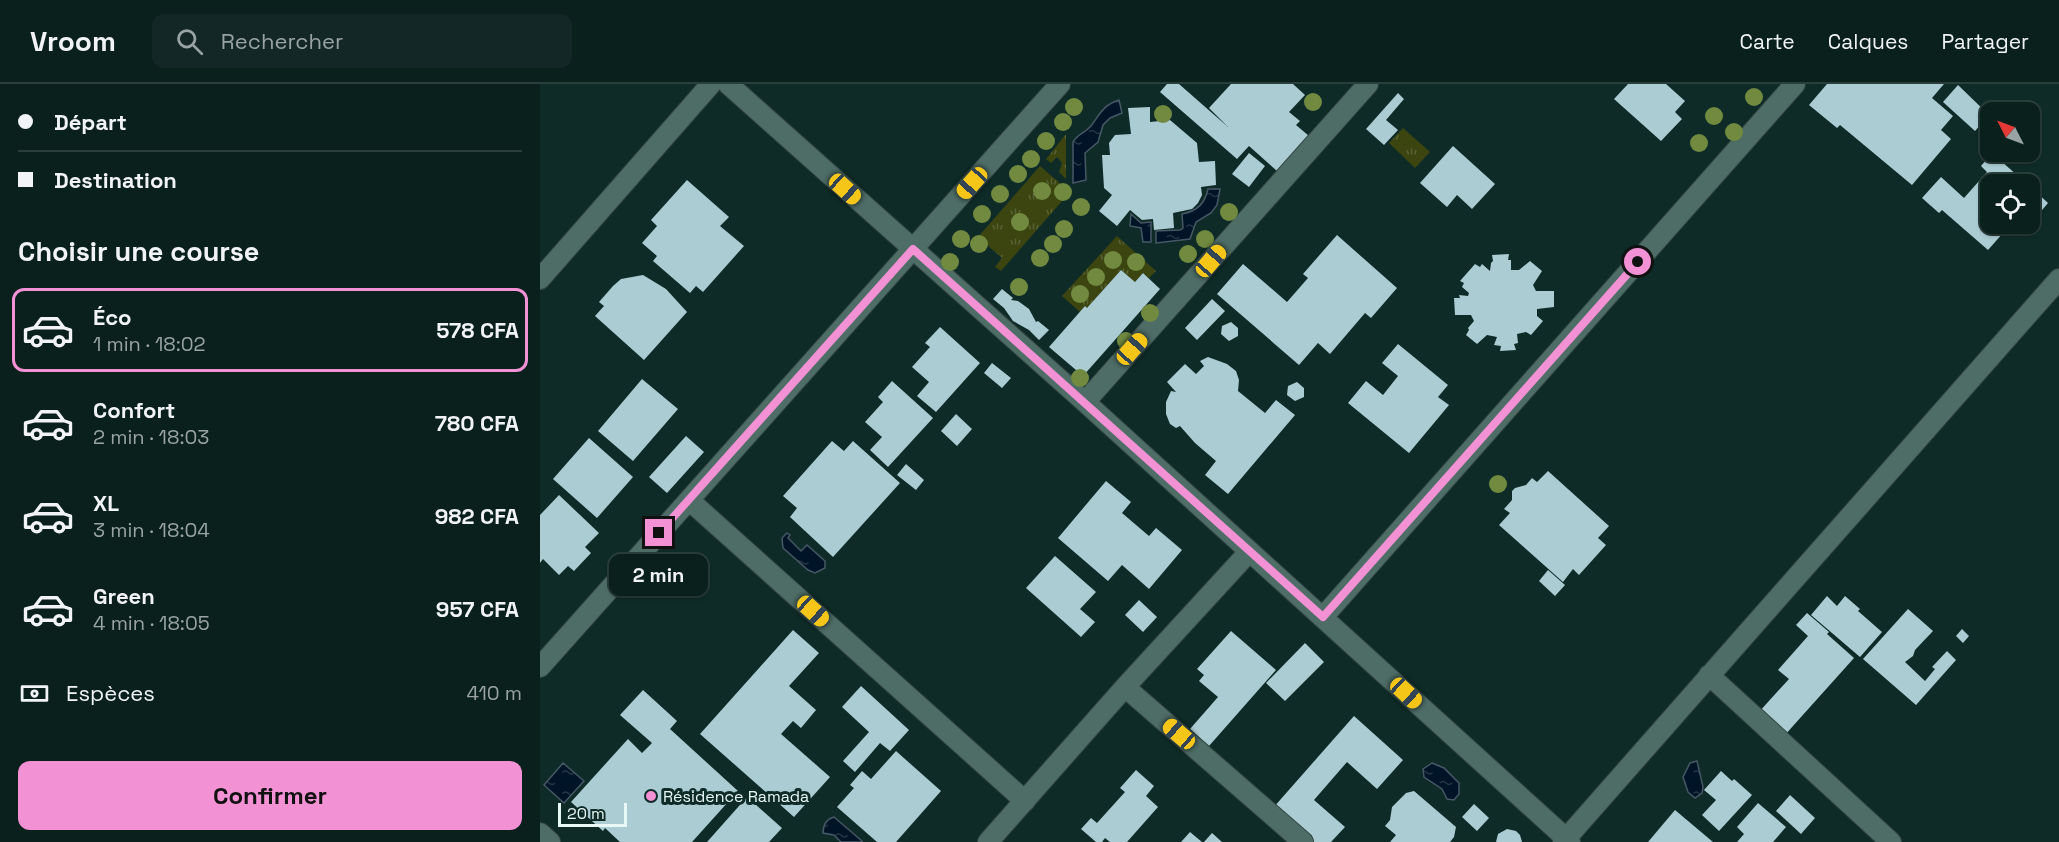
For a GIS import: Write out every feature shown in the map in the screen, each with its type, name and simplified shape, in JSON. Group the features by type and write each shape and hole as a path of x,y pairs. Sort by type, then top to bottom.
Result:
{"street":[{"path":"540,279 711,84"},
{"path":"728,84 1085,402 1566,841 1709,675 2059,279"},
{"path":"540,667 1060,84"},
{"path":"1085,402 1368,84"},
{"path":"1323,617 1795,84"},
{"path":"689,500 1025,801"},
{"path":"988,842 1125,687 1249,552"},
{"path":"1709,675 1890,842"},
{"path":"1125,687 1303,842"},
{"path":"540,833 550,842"}],"green space":[{"path":"1403,128 1430,152 1415,168 1389,143"},
{"path":"1066,134 1066,179 1059,172 1062,163 1057,157 1051,163 1046,159"},
{"path":"1040,166 1070,192 1001,271 995,267 1002,258 978,237"},
{"path":"1117,236 1156,271 1149,278 1143,273 1135,282 1121,270 1087,308 1085,306 1080,312 1062,296"}],"water":[{"path":"1119,100 1122,113 1110,118 1103,125 1098,142 1085,153 1086,180 1073,183 1073,142 1091,126 1105,107"},
{"path":"1208,189 1220,189 1217,205 1211,213 1196,222 1190,239 1156,243 1156,231 1183,228 1182,214 1200,206"},
{"path":"1131,214 1141,223 1151,222 1151,242 1143,242 1141,228 1130,226"},
{"path":"787,533 790,535 788,538 801,551 807,545 825,561 825,568 815,573 808,570 783,548 782,538"},
{"path":"1697,761 1703,787 1702,793 1695,798 1688,792 1683,777 1690,763"},
{"path":"563,763 584,781 564,803 544,785"},
{"path":"1432,763 1444,768 1459,783 1459,794 1454,800 1447,799 1442,789 1424,777 1423,769"},
{"path":"834,817 862,842 841,842 834,835 823,833 826,823"}],"building":[{"path":"1167,84 1179,84 1228,127 1209,108 1231,84 1293,84 1305,95 1289,112 1300,121 1296,125 1309,136 1277,171 1249,146 1237,159 1160,92"},
{"path":"1628,84 1666,84 1685,101 1675,112 1682,119 1661,141 1614,99"},
{"path":"1827,84 1944,84 1932,98 1953,116 1941,130 1951,139 1912,185 1840,125 1837,128 1809,105"},
{"path":"1958,85 1980,106 1980,125 1975,131 1943,102"},
{"path":"1398,93 1404,99 1386,120 1398,130 1384,145 1366,129"},
{"path":"1150,107 1150,122 1170,120 1197,143 1199,162 1215,161 1216,185 1201,187 1202,195 1192,209 1173,213 1174,228 1154,230 1153,219 1142,220 1130,210 1117,226 1099,211 1112,195 1104,188 1102,155 1110,155 1109,143 1115,135 1131,134 1128,108"},
{"path":"1453,146 1495,184 1472,209 1457,195 1447,207 1420,183"},
{"path":"1249,153 1265,166 1249,187 1232,174"},
{"path":"1984,162 2002,162 2016,174 1985,174 1987,172 1981,166"},
{"path":"1941,177 1964,198 1980,180 1980,234 2002,234 1988,250 1942,210 1939,213 1922,198"},
{"path":"687,180 729,217 720,226 744,246 703,292 696,286 690,293 653,261 657,256 642,243 657,226 651,220"},
{"path":"2040,195 2048,203 2040,212"},
{"path":"1337,235 1397,288 1371,318 1365,313 1330,354 1318,343 1299,365 1217,294 1243,264 1287,302 1308,278 1303,274"},
{"path":"1509,254 1511,270 1519,270 1530,261 1542,271 1533,285 1536,291 1554,291 1554,307 1537,309 1537,316 1543,321 1531,335 1526,332 1517,334 1518,343 1514,344 1516,350 1500,351 1501,346 1494,345 1497,337 1487,335 1477,344 1466,335 1474,321 1471,315 1455,315 1454,298 1460,298 1459,295 1468,296 1469,293 1462,287 1464,283 1460,281 1475,264 1480,267 1482,264 1490,271 1492,255"},
{"path":"1121,270 1135,282 1143,273 1160,289 1083,376 1049,347"},
{"path":"643,275 666,289 687,312 644,360 595,316 604,306 599,302 621,279"},
{"path":"1002,289 1013,298 1011,300 1018,301 1029,309 1036,322 1038,321 1049,330 1039,340 1029,330 1013,321 1004,308 993,299"},
{"path":"1212,299 1225,311 1197,340 1185,328"},
{"path":"1231,322 1238,328 1238,336 1229,341 1221,334 1222,326"},
{"path":"940,327 980,363 936,412 917,396 929,382 912,367 930,347 925,343"},
{"path":"1398,344 1448,385 1438,397 1449,405 1409,453 1348,403 1366,381 1383,395 1398,376 1382,363"},
{"path":"1208,357 1227,364 1236,371 1239,380 1238,391 1265,413 1276,400 1295,415 1228,494 1205,475 1216,461 1180,426 1176,428 1170,424 1166,414 1166,402 1171,391 1176,392 1167,382 1185,364 1196,374 1204,366 1200,361"},
{"path":"992,363 1011,378 1002,388 984,373"},
{"path":"642,379 678,409 633,461 598,431"},
{"path":"892,381 933,418 888,467 870,450 882,437 865,422 883,402 878,397"},
{"path":"1297,382 1304,388 1304,397 1295,401 1287,395 1288,386"},
{"path":"956,414 972,429 957,446 941,431"},
{"path":"686,436 704,452 667,493 649,477"},
{"path":"589,438 633,477 597,518 553,479"},
{"path":"832,441 844,451 853,441 900,483 833,557 790,517 797,508 783,496"},
{"path":"906,464 924,480 916,490 897,475"},
{"path":"1548,471 1609,526 1598,538 1606,545 1579,575 1573,569 1563,582 1499,525 1510,513 1504,509 1512,500 1512,491 1526,485 1532,478 1537,482"},
{"path":"1106,481 1131,502 1122,513 1149,536 1156,528 1182,550 1149,589 1122,565 1108,581 1058,538"},
{"path":"559,495 599,533 585,547 591,553 574,571 568,566 559,575 543,559 540,563 540,515"},
{"path":"1055,556 1096,592 1080,609 1095,622 1081,637 1026,588"},
{"path":"1548,570 1565,585 1555,596 1539,581"},
{"path":"1827,596 1837,606 1845,596 1882,632 1860,657 1811,615"},
{"path":"1139,600 1157,617 1143,632 1125,615"},
{"path":"1908,609 1933,631 1915,650 1913,656 1905,662 1925,681 1935,669 1932,667 1947,651 1956,660 1916,705 1863,659"},
{"path":"1807,613 1854,658 1784,736 1758,713 1789,679 1778,670 1808,636 1796,625"},
{"path":"1962,629 1969,636 1963,643 1956,636"},
{"path":"793,630 819,653 789,686 816,710 801,728 793,721 781,734 830,777 794,817 700,734"},
{"path":"1231,631 1276,670 1209,746 1190,729 1218,697 1199,681 1204,675 1197,669"},
{"path":"1305,643 1324,662 1285,701 1266,683"},
{"path":"861,686 909,730 890,751 880,743 855,772 843,761 869,732 842,707"},
{"path":"643,690 677,721 670,729 738,791 692,842 620,842 605,828 603,831 571,802 628,739 642,753 652,743 620,715"},
{"path":"1354,716 1403,760 1377,789 1347,762 1314,800 1345,827 1331,842 1311,842 1273,808"},
{"path":"896,751 941,791 896,842 877,842 837,807 854,788 850,785 862,771 871,779"},
{"path":"1136,770 1154,786 1146,796 1158,807 1127,842 1110,842 1105,838 1102,842 1096,842 1081,829 1091,818 1097,823 1125,792 1120,788"},
{"path":"1721,771 1752,795 1719,831 1702,815 1716,800 1704,790"},
{"path":"1414,791 1456,827 1454,837 1450,842 1390,842 1396,835 1385,826 1390,820 1392,807 1406,793"},
{"path":"1790,795 1815,818 1801,834 1776,811"},
{"path":"747,797 782,828 769,842 707,842"},
{"path":"1758,803 1786,827 1773,842 1737,842 1744,834 1737,827"},
{"path":"1474,804 1489,818 1477,831 1462,817"},
{"path":"1675,810 1713,842 1648,842"},
{"path":"1507,829 1516,831 1522,842 1496,842 1498,834"},
{"path":"1190,832 1202,842 1181,842"},
{"path":"1212,833 1222,842 1204,842"}],"place":[{"name":"Résidence Ramada","path":"651,796"}],"route":[{"path":"659,533 913,249 1323,617 1638,262"}]}
